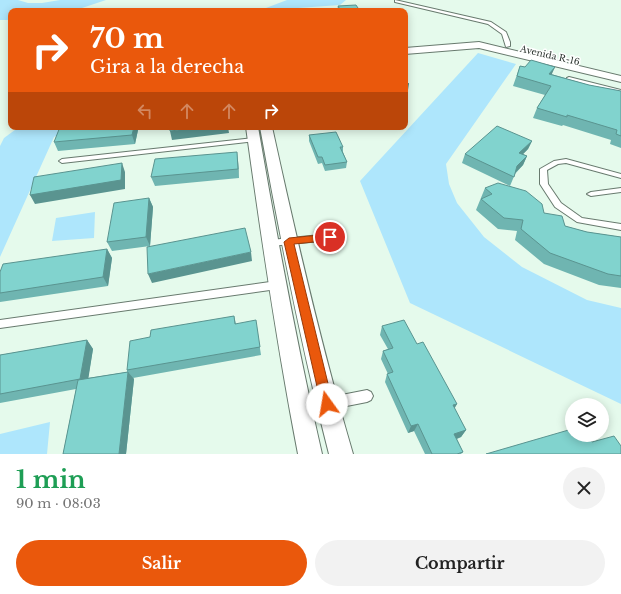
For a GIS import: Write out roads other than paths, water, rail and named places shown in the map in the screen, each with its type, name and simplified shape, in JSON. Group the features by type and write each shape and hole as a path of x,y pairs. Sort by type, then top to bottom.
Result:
{"street":[{"name":"Avenida R-16","path":"478,43 508,46 621,72"},
{"name":"Avenida R-16","path":"478,43 621,79"},
{"path":"408,46 478,43"},
{"path":"408,52 478,43"},
{"path":"257,131 272,198 289,242 327,404 341,454"},
{"path":"272,198 271,243 277,285 310,454"}],"lane":[{"path":"396,1 490,23 504,33 508,46"},
{"path":"569,79 621,92"},
{"path":"62,161 257,131"},
{"path":"621,176 566,161 556,162 543,169 544,184 558,205 580,220 621,226"},
{"path":"591,194 621,190"},
{"path":"271,243 330,237"},
{"path":"0,324 277,285"},
{"path":"300,409 367,396"}],"water":[{"path":"0,0 18,0 28,3 42,3 60,0 106,0 82,8 8,8 8,20 0,20"},
{"path":"287,0 346,0 340,5 298,8 266,8"},
{"path":"478,53 516,64 446,164 449,184 457,203 484,237 522,267 587,300 621,308 621,404 410,303 360,181"},
{"path":"15,130 67,130 54,137 0,257 0,146 4,138"},
{"path":"95,212 94,238 52,241 56,218"},
{"path":"50,422 47,454 0,454 0,434"}]}
